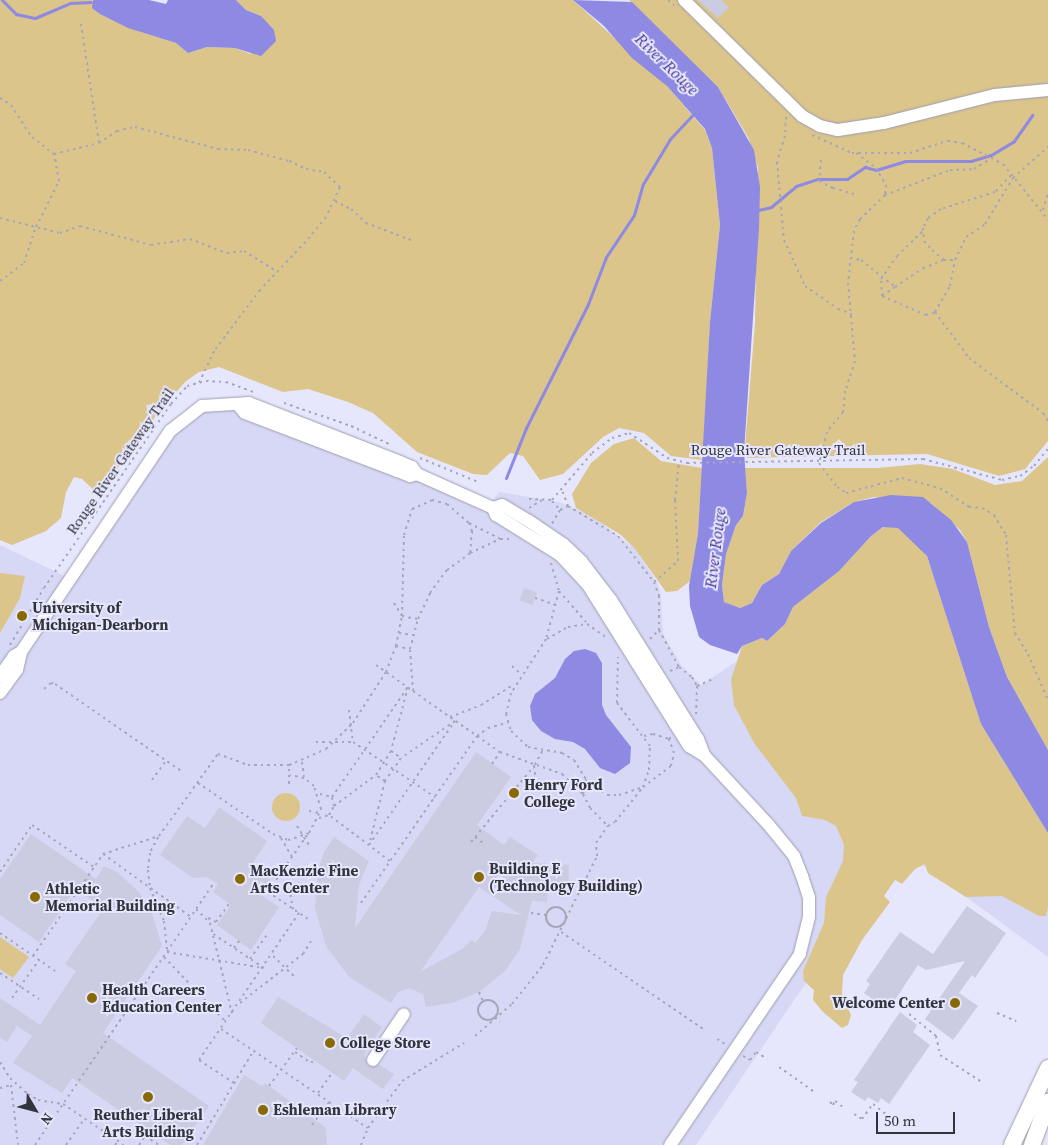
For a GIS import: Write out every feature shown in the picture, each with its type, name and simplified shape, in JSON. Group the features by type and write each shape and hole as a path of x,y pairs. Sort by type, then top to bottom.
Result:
{"main road":[{"path":"1012,1145 1048,1068"},
{"path":"1032,1145 1048,1102"}],"lane":[{"path":"680,3 802,116 820,126 838,130 884,123 995,95 1048,90"},
{"path":"0,693 19,665 21,652 170,431 202,406 225,402 237,404 245,413 403,474 417,474 494,508 496,515 556,551 588,585 690,746 704,755 794,856 809,898 806,936 790,969 670,1145"},
{"path":"0,676 14,656 21,652"},
{"path":"372,1060 404,1014"}],"path":[{"path":"668,0 680,3"},
{"path":"81,24 99,143"},
{"path":"0,98 11,106 32,137 54,154 59,181 36,227 24,263 0,281"},
{"path":"792,119 786,114 785,136 777,162 784,240 805,286 838,309 852,314"},
{"path":"54,154 99,143 117,131 135,127 218,149 259,152 306,169 324,172 340,187 335,201 310,237 278,272 214,351 199,383"},
{"path":"805,130 818,141 856,153 910,152 948,141 976,150 990,159 1003,164 1012,177 1043,211 1048,220"},
{"path":"944,260 924,241 923,232 928,218 941,209 994,192 1048,147"},
{"path":"856,153 879,172 886,185 885,195"},
{"path":"990,159 974,169 950,170 885,195 860,219 854,230 848,283 855,361 845,391 843,412 827,432 819,463 837,487 846,493 902,478 940,488 969,507 982,508 994,515 1006,535 1015,633 1028,654 1048,700"},
{"path":"821,160 819,181 832,188 857,195"},
{"path":"882,296 926,315 935,312 950,286 955,260 966,237 985,224 1012,177"},
{"path":"1043,211 1048,193"},
{"path":"335,201 351,209 366,223 414,240"},
{"path":"0,218 11,218 60,233 80,226 151,245 190,239 227,253 244,251 278,272"},
{"path":"882,296 881,279 897,256 923,232"},
{"path":"850,258 861,260 881,279 895,288"},
{"path":"882,296 923,268 944,260 955,260"},
{"path":"935,312 969,358 1043,413 1048,421"},
{"name":"Rouge River Gateway Trail","path":"8,647 44,588 171,404 187,386 199,383 226,382 259,395"},
{"path":"283,403 351,426 394,447"},
{"name":"Rouge River Gateway Trail","path":"552,500 592,453 621,434 634,433 662,455 679,462 819,463 923,459 947,463 1002,480 1020,476 1034,466 1048,449"},
{"path":"412,455 478,482"},
{"path":"654,582 678,561 675,500 679,462"},
{"path":"444,476 447,470"},
{"path":"562,490 568,506 618,536 654,582 659,596 659,630 679,667 692,677 697,686 695,718"},
{"path":"434,500 438,493"},
{"path":"529,499 552,500 560,510"},
{"path":"167,952 164,921 150,888 150,853 159,836 218,754 248,765 289,765 302,762 337,740 353,723 386,672 396,646 402,616 406,522 418,504 434,500 447,504 469,523 500,539 515,540"},
{"path":"550,528 560,510 568,506"},
{"path":"469,523 472,531 470,553"},
{"path":"414,691 410,649 413,634 418,619 438,581 470,553 500,539"},
{"path":"551,563 559,591 557,605 546,640 516,684 507,705 507,723 518,740 528,747 568,756 586,779 607,795 619,795 643,787"},
{"path":"559,591 587,624 610,640"},
{"path":"535,598 557,605"},
{"path":"394,603 402,616 418,619"},
{"path":"546,640 568,627 587,624"},
{"path":"399,633 413,634"},
{"path":"396,646 410,649"},
{"path":"618,655 617,703 644,736 652,756 643,787"},
{"path":"376,665 500,752 568,777 583,794 595,815 608,826"},
{"path":"512,666 522,675"},
{"path":"697,686 715,678"},
{"path":"44,689 51,683 55,684 181,771"},
{"path":"450,717 481,705 516,684"},
{"path":"334,806 332,797 408,687"},
{"path":"319,818 329,815 334,806 376,775 391,752 408,687"},
{"path":"349,710 353,723 353,742"},
{"path":"369,844 385,781 393,769 401,758 455,721"},
{"path":"369,844 455,721"},
{"path":"361,903 477,736 488,728 507,723"},
{"path":"669,739 676,733"},
{"path":"644,736 653,734 669,739"},
{"path":"475,1036 526,988 543,965 566,922 597,856 596,844 608,826 615,822 643,787 671,766 674,753 669,739"},
{"path":"316,742 337,740 353,742 435,797"},
{"path":"471,842 535,765 542,751"},
{"path":"391,752 401,758"},
{"path":"492,764 500,752"},
{"path":"152,780 166,760"},
{"path":"302,762 304,778"},
{"path":"288,784 290,775 289,765"},
{"path":"535,765 537,789"},
{"path":"290,775 304,778 319,794 332,797"},
{"path":"376,775 385,781"},
{"path":"583,794 586,779"},
{"path":"198,783 281,838 292,858"},
{"path":"308,919 268,892 319,818 319,794"},
{"path":"309,811 320,813"},
{"path":"329,815 390,861"},
{"path":"0,872 32,825 94,868"},
{"path":"297,826 311,848"},
{"path":"33,956 103,854 159,836"},
{"path":"281,838 295,839 305,836"},
{"path":"476,837 483,842"},
{"path":"103,854 191,918"},
{"path":"282,871 287,875 293,909"},
{"path":"35,1145 213,884"},
{"path":"196,909 216,922 229,904"},
{"path":"560,907 566,914 566,922 554,927 548,924 546,915 549,908 560,907"},
{"path":"234,1083 199,1060 273,956 299,913"},
{"path":"531,913 546,915"},
{"path":"206,916 232,1013"},
{"path":"560,932 703,1029"},
{"path":"0,933 55,971"},
{"path":"212,933 264,968"},
{"path":"250,959 268,933"},
{"path":"234,948 239,941"},
{"path":"238,1004 303,954 311,941"},
{"path":"167,952 264,968"},
{"path":"273,956 284,969 295,977"},
{"path":"164,957 226,1022"},
{"path":"12,998 39,960"},
{"path":"0,973 39,1000"},
{"path":"479,992 483,1001"},
{"path":"483,1001 495,1002 498,1012 496,1017 489,1020 480,1016 479,1006 483,1001"},
{"path":"997,1013 1016,1022"},
{"path":"909,1014 936,1036 940,1054 980,1081"},
{"path":"496,1017 500,1022"},
{"path":"222,1029 368,1128"},
{"path":"718,1039 727,1045"},
{"path":"361,1145 368,1128 402,1081 464,1043"},
{"path":"269,1086 297,1048"},
{"path":"198,1145 254,1050"},
{"path":"295,1052 312,1063 314,1060"},
{"path":"743,1056 750,1060 756,1052 767,1059"},
{"path":"0,1062 14,1081 38,1100 63,1104 124,1145"},
{"path":"779,1067 816,1093"},
{"path":"318,1094 332,1073"},
{"path":"0,1088 11,1085 14,1081"},
{"path":"11,1085 18,1145"},
{"path":"312,1125 330,1101"},
{"path":"830,1102 833,1104 835,1101 843,1107"},
{"path":"854,1114 862,1119 873,1104 891,1118"},
{"path":"66,1145 85,1118"},
{"path":"139,1145 145,1136 159,1145"},
{"path":"115,1145 118,1141"}],"shaded area":[{"path":"0,0 93,0 91,2 141,32 176,43 188,53 207,47 235,48 251,54 261,16 246,10 236,0 573,0 667,86 705,130 712,148 720,225 710,322 703,460 671,456 644,433 619,428 603,437 563,474 540,480 523,456 510,453 487,475 473,474 417,452 373,413 348,402 308,389 283,392 219,367 199,372 186,381 161,409 107,483 97,493 82,479 74,477 66,492 61,518 46,531 12,545 0,540"},
{"path":"629,0 1048,0 1048,441 1025,469 999,476 927,454 744,458 755,323 758,168 749,139 718,87"},
{"name":"Henry Ford College","path":"226,405 489,506 499,492 559,502 592,516 635,549 657,582 661,597 663,634 681,665 701,685 767,641 881,523 908,522 1048,819 1048,957 898,847 696,1145 0,1145 0,684 56,602 0,679 0,545 71,579 170,431 203,409"},
{"path":"634,438 661,461 702,468 698,533 690,581 677,591 666,592 635,549 620,534 576,508 572,494 591,463 614,444"},
{"path":"1048,457 1048,750 1007,677 989,627 967,542 960,530 931,503 874,497 854,502 821,522 791,551 779,574 762,585 752,603 740,608 724,602 722,585 726,553 736,525 743,516 747,493 745,468 877,468 920,464 953,469 995,485 1022,481"},
{"path":"884,527 898,527 927,556 981,724 1048,833 1048,907 1046,916 1039,916 1002,896 966,897 928,873 925,864 915,869 902,884 895,880 884,896 890,902 862,940 843,975 842,994 851,1015 848,1025 842,1028 823,1012 813,1000 814,990 804,981 803,971 824,923 826,897 843,861 844,845 836,826 825,820 802,816 796,798 754,743 734,705 731,680 742,646 762,638 767,641 785,624 793,607 839,571 871,536"},
{"path":"0,573 25,576 20,598 0,633"},
{"path":"286,793 296,797 300,807 296,817 286,821 276,817 272,807 276,797"},
{"path":"0,937 29,957 13,978 0,969"}],"water":[{"path":"93,0 149,0 166,4 168,0 236,0 246,10 261,16 274,30 276,41 261,56 235,48 207,47 188,53 176,43 128,28 100,14 92,8"},
{"name":"River Rouge","path":"573,0 632,2 718,87 754,150 760,187 744,452 747,493 743,516 736,525 726,554 722,585 724,602 740,608 752,603 762,585 779,574 791,551 821,523 854,502 891,495 923,497 951,520 967,542 989,627 1007,677 1048,750 1048,833 981,724 927,556 898,528 883,527 871,536 839,571 793,607 785,624 767,641 762,638 742,646 737,654 710,645 699,637 690,606 689,586 698,533 710,322 720,225 712,148 705,129 667,86 632,58 604,26"},
{"path":"585,649 596,653 602,663 602,705 606,715 631,747 630,763 615,774 600,768 585,749 573,742 555,739 541,731 532,720 530,706 535,694 555,678 565,659 574,651"}],"building":[{"path":"698,0 721,0 729,7 718,18"},
{"path":"524,588 537,593 532,605 519,600"},
{"name":"Building E (Technology Building)","path":"476,752 511,777 477,825 504,845 510,837 538,855 532,863 569,865 568,889 548,888 547,902 532,901 520,949 505,971 479,992 452,1003 426,1007 423,994 409,988 398,992 391,1003 349,977 326,946 315,908 318,870 324,852 334,837 369,861 359,885 355,928","holes":["479,887 521,915 492,911 484,933 475,943 472,940 462,949 420,972"]},
{"name":"MacKenzie Fine Arts Center","path":"219,807 267,841 251,866 271,880 261,895 279,907 251,950 217,925 231,905 213,892 218,884 207,877 193,878 160,855 187,816 205,828"},
{"path":"31,834 96,879 104,866 117,872 138,891 152,913 162,946 103,1033 209,1106 182,1145 170,1145 72,1078 62,1093 13,1063 32,1036 17,1026 7,1042 0,1037 0,998 40,1025 76,971 65,964 104,908 75,889 39,942 0,915 0,879"},
{"name":"Welcome Center","path":"967,906 1006,933 975,978 972,975 959,993 978,1006 953,1040 925,1019 965,961 926,970 918,965 893,1003 890,997 884,1007 864,993 870,984 866,981 900,932 933,954"},
{"name":"College Store","path":"278,997 347,1038 364,1014 382,1027 364,1054 368,1066 380,1065 394,1074 383,1089 353,1068 344,1081 261,1023"},
{"path":"900,1012 917,1025 913,1032 930,1045 889,1104 881,1098 878,1103 868,1097 865,1101 851,1092 858,1082 854,1080"},
{"name":"Eshleman Library","path":"244,1075 262,1086 265,1083 326,1128 327,1145 203,1145"}],"waterway":[{"path":"2,0 16,14 35,18 70,3 91,2"},
{"path":"506,478 526,428 588,304 606,257 634,215 643,184 670,139 694,113"},
{"path":"754,211 771,207 796,186 818,179 847,179 865,167 876,170 905,161 971,161 991,155 1014,141 1032,115"}],"place":[{"name":"University of Michigan-Dearborn","path":"22,616"},
{"name":"Henry Ford College","path":"514,793"},
{"name":"Building E (Technology Building)","path":"479,877"},
{"name":"MacKenzie Fine Arts Center","path":"240,879"},
{"name":"Athletic Memorial Building","path":"35,897"},
{"name":"Health Careers Education Center","path":"92,998"},
{"name":"Welcome Center","path":"955,1003"},
{"name":"College Store","path":"330,1043"},
{"name":"Reuther Liberal Arts Building","path":"148,1097"},
{"name":"Eshleman Library","path":"263,1110"}]}
